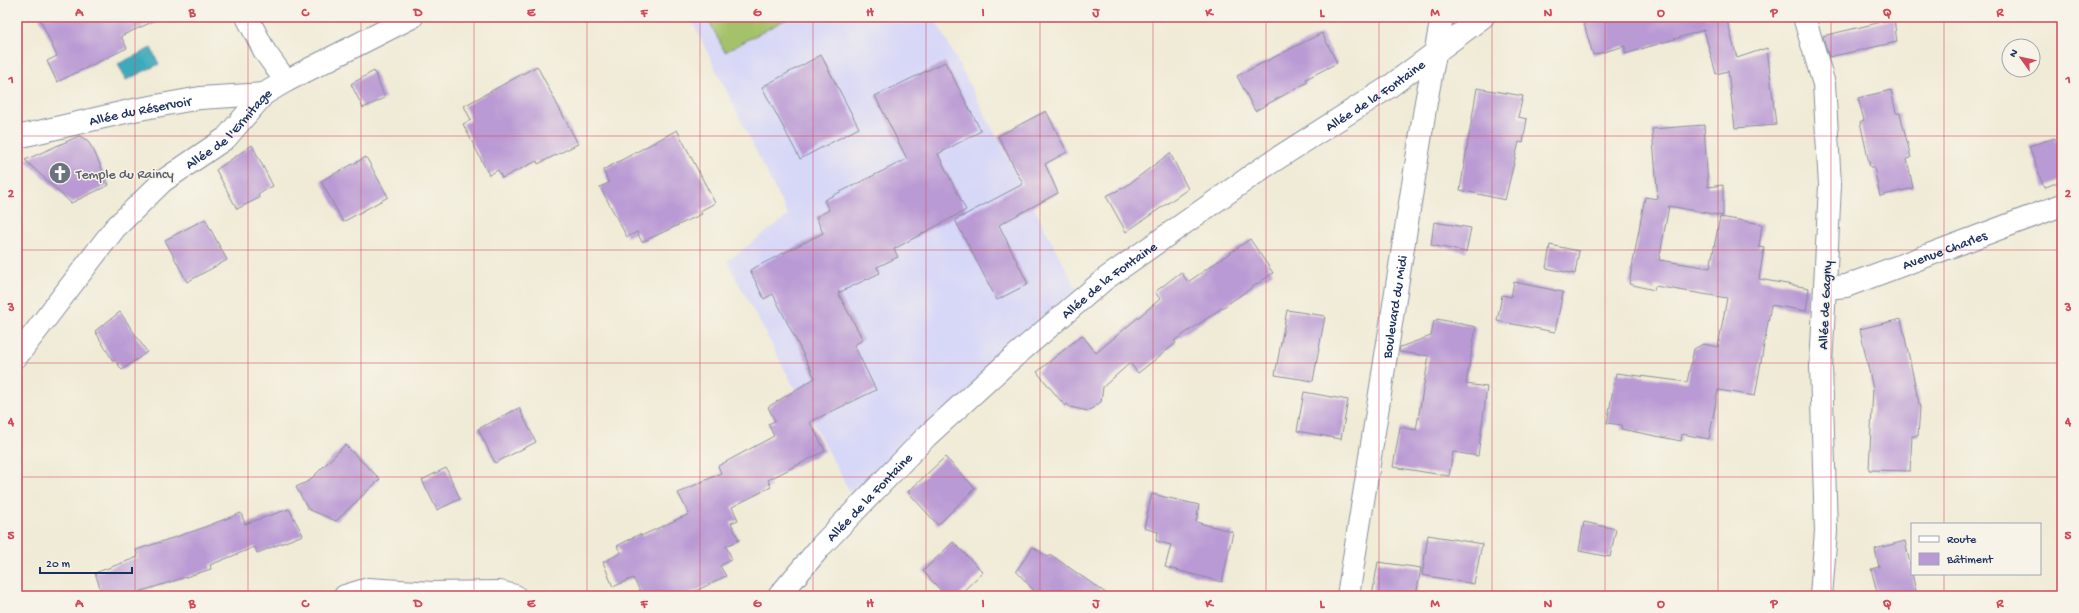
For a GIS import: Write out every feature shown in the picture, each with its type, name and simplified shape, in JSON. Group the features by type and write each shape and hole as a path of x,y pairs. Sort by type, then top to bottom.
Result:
{"street":[{"path":"247,17 265,52 286,81"},
{"name":"Allée de l'Ermitage","path":"17,356 115,228 163,181 226,138 264,94 286,81 412,17"},
{"name":"Boulevard du Midi","path":"1348,596 1435,52 1442,17"},
{"name":"Allée de la Fontaine","path":"779,596 822,545 926,437 1007,363 1105,278 1264,167 1389,87 1483,17"},
{"name":"Allée de Gagny","path":"1804,17 1824,84 1830,185 1821,367 1826,531 1821,596"},
{"name":"Allée du Réservoir","path":"17,137 134,110 200,98 264,94"},
{"name":"Avenue Charles","path":"1826,288 1846,286 2062,205"},
{"path":"345,596 368,589 432,593 500,592 515,596"}],"shaded area":[{"path":"690,17 934,17 1077,290 853,498 727,261 788,216"}],"green space":[{"path":"707,17 790,17 725,52"}],"water":[{"path":"151,48 159,64 126,80 118,64"}],"building":[{"path":"39,17 163,17 121,36 127,48 57,82 47,61 57,56"},
{"path":"1582,17 1726,17 1737,58 1767,48 1776,125 1735,128 1728,71 1716,74 1704,30 1625,54 1625,46 1593,55"},
{"path":"1894,19 1897,42 1829,57 1823,36"},
{"path":"1322,33 1337,63 1306,79 1308,82 1255,111 1237,76"},
{"path":"821,55 859,128 800,159 762,87"},
{"path":"945,62 981,131 938,154 966,210 894,249 898,257 877,267 880,273 838,293 863,340 854,345 876,390 810,422 825,451 768,480 771,487 732,507 738,520 731,523 739,540 726,546 732,559 720,566 726,576 686,596 643,596 633,578 613,587 603,562 621,553 617,546 640,534 641,536 689,514 678,493 721,473 718,466 774,436 768,424 775,421 768,407 815,378 773,294 764,299 750,270 823,233 816,217 829,210 824,200 907,159 875,96"},
{"path":"537,66 578,144 538,164 537,161 502,178 498,170 489,175 463,124 471,120 464,106"},
{"path":"374,71 385,98 363,108 351,84"},
{"path":"1477,88 1523,96 1518,117 1527,119 1523,143 1519,142 1505,200 1460,190"},
{"path":"1891,90 1896,113 1900,113 1911,158 1907,159 1913,188 1880,196 1874,167 1870,167 1860,122 1864,120 1858,98"},
{"path":"1046,111 1067,152 1045,164 1058,193 999,225 1028,284 997,300 955,220 1023,184 998,136"},
{"path":"1704,125 1708,187 1723,185 1723,216 1669,206 1659,260 1710,268 1720,217 1762,224 1759,247 1764,248 1759,279 1809,288 1806,311 1771,305 1755,396 1718,390 1709,439 1682,434 1681,441 1621,429 1622,425 1607,423 1616,373 1687,382 1694,349 1703,344 1718,347 1727,298 1655,286 1654,290 1629,284 1645,197 1658,199 1652,129"},
{"path":"677,130 715,203 700,211 702,214 642,242 637,232 627,237 600,187 609,183 603,170"},
{"path":"79,136 87,140 94,151 109,185 71,203 25,160"},
{"path":"2055,138 2062,157 2062,180 2044,188 2029,146"},
{"path":"252,145 273,186 258,194 259,198 237,209 216,170"},
{"path":"1170,153 1188,189 1126,232 1106,196 1125,187"},
{"path":"366,157 388,197 343,222 321,181"},
{"path":"205,219 227,260 187,282 165,240"},
{"path":"1434,222 1471,228 1466,252 1431,245"},
{"path":"1250,239 1273,273 1174,341 1176,343 1138,373 1130,363 1103,387 1101,402 1088,411 1070,407 1067,404 1065,406 1037,372 1082,335 1096,353 1160,299 1155,292 1181,272 1188,282"},
{"path":"1550,245 1579,251 1575,274 1546,268"},
{"path":"1514,282 1563,292 1555,332 1497,321 1502,295 1511,297"},
{"path":"1287,310 1325,316 1313,381 1275,375"},
{"path":"120,312 147,352 122,370 115,360 113,361 95,331"},
{"path":"1437,319 1476,327 1466,384 1487,387 1478,456 1453,452 1449,476 1393,467 1400,427 1416,430 1429,356 1399,352 1400,347 1431,336 1434,321"},
{"path":"1901,319 1920,408 1918,436 1912,436 1910,471 1869,470 1873,389 1860,329"},
{"path":"1304,392 1348,400 1341,439 1297,431"},
{"path":"519,408 536,442 495,463 478,429"},
{"path":"345,445 380,479 336,521 308,509 296,487 309,481"},
{"path":"945,457 975,488 938,525 908,492"},
{"path":"446,468 460,499 437,510 422,480"},
{"path":"1152,494 1199,505 1196,522 1233,532 1222,582 1165,567 1171,545 1156,541 1158,532 1144,528"},
{"path":"289,509 303,535 257,553 255,547 210,565 211,569 139,592 140,596 103,596 95,573 138,557 136,550 197,530 241,513 245,524"},
{"path":"1584,522 1616,529 1610,557 1579,551"},
{"path":"1428,535 1482,544 1474,584 1422,575"},
{"path":"1905,541 1911,575 1912,575 1917,596 1878,596 1871,569 1879,567 1875,549"},
{"path":"953,542 983,572 958,596 946,596 923,571"},
{"path":"1033,547 1048,557 1051,555 1110,596 1039,596 1016,571"},
{"path":"1378,562 1421,568 1416,596 1372,596"}],"place":[{"name":"Temple du Raincy","path":"60,173"}]}
